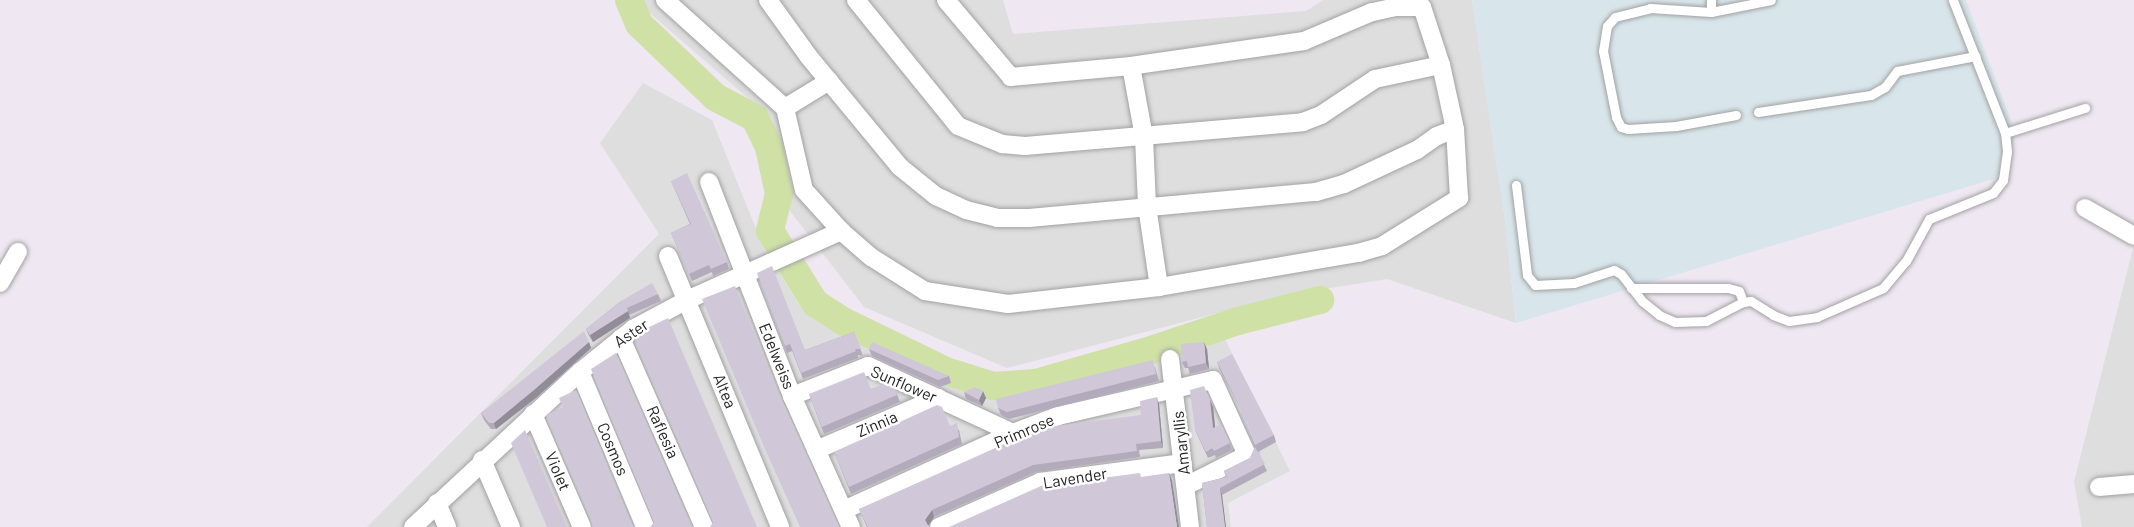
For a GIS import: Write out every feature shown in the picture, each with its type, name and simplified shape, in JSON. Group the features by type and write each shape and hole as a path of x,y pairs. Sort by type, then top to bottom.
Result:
{"street":[{"path":"665,0 785,108 804,190 841,231 871,257 925,291 1008,304 1159,287 1358,253 1382,246 1459,198 1455,129 1441,64 1422,7 1396,7 1372,12 1304,41 1131,66 1011,77 946,0"},
{"path":"768,0 829,81 900,167 936,196 966,210 997,218 1029,218 1316,192 1355,179 1455,129"},
{"path":"856,0 958,126 973,135 1002,144 1025,146 1303,122 1322,115 1376,79 1441,64"},
{"path":"1131,66 1144,137 1147,206 1159,287"},
{"path":"785,108 829,81"},
{"name":"Edelweiss","path":"709,182 792,396 848,519"},
{"path":"2085,208 2134,236"},
{"name":"Aster","path":"413,527 533,414 633,329 687,300 774,264 841,231"},
{"path":"0,283 18,252"},
{"name":"Altea","path":"668,256 780,527"},
{"name":"Raflesia","path":"621,338 704,527"},
{"name":"Amaryllis","path":"1170,359 1190,527"},
{"name":"Sunflower","path":"792,396 868,366 1013,433"},
{"name":"Cosmos","path":"580,372 645,527"},
{"name":"Primrose","path":"848,519 1013,433 1058,416 1213,380 1247,455 1186,486"},
{"name":"Zinnia","path":"816,450 938,398"},
{"name":"Violet","path":"533,414 582,527"},
{"path":"482,460 511,527"},
{"name":"Lavender","path":"939,527 1040,482 1183,463"},
{"path":"2099,488 2134,484"},
{"path":"437,503 447,527"},
{"path":"1184,527 1190,527"}],"lane":[{"path":"1711,0 1711,12"},
{"path":"1736,115 1689,124 1628,129 1620,127 1603,51 1607,26 1616,17 1650,8 1711,12 1771,0"},
{"path":"1516,185 1527,275 1535,285 1561,285 1614,270 1621,274 1631,288 1659,315 1675,322 1706,321 1743,302 1758,305 1773,315 1790,321 1817,317 1883,288 1906,261 1929,219 1993,193 2003,180 2007,151 2005,133 1953,0"},
{"path":"1758,112 1871,94 1885,87 1897,71 1976,56"},
{"path":"2005,133 2085,108"},
{"path":"1631,288 1728,288 1739,291 1743,302"}],"shaded area":[{"path":"642,0 1003,0 1013,34 1306,11 1323,0 1472,0 1505,220 1516,323 1387,279 1286,295 1007,368 864,307 790,211 772,119 644,8"},
{"path":"1472,0 1966,0 2015,131 2010,174 1516,323 1505,220"},
{"path":"643,83 712,120 765,251 804,312 991,392 1224,337 1290,471 1228,503 1231,527 367,527 659,234 600,143"},
{"path":"2134,244 2134,527 2082,527 2074,482"}],"building":[{"path":"687,173 727,262 711,269 709,265 689,274 671,233 691,224 671,181"},
{"path":"772,266 805,350 854,332 861,349 855,349 856,351 801,373 790,344 785,346 757,273"},
{"path":"652,283 658,294 627,308 628,311 590,335 586,329 621,301"},
{"path":"735,286 779,394 839,527 800,527 764,447 702,299"},
{"path":"668,318 757,527 710,527 713,522 633,335"},
{"path":"584,331 589,342 494,423 489,423 481,413"},
{"path":"872,342 949,376 938,380 869,349"},
{"path":"1204,342 1206,363 1188,367 1187,361 1182,362 1181,344"},
{"path":"616,353 691,525 694,527 650,527 654,522 591,369"},
{"path":"1232,354 1274,435 1255,445 1241,414 1243,413 1217,362"},
{"path":"1153,360 1156,374 1007,412 998,408 996,399"},
{"path":"864,372 871,389 888,382 893,384 897,395 822,427 809,394"},
{"path":"1204,386 1210,400 1213,428 1221,424 1230,443 1214,451 1212,448 1206,452 1195,430 1190,390"},
{"path":"975,387 983,391 979,400 964,392"},
{"path":"576,390 632,525 635,527 593,527 546,415 563,407 559,398"},
{"path":"1157,397 1161,441 1136,444 1137,451 1033,465 932,510 925,520 929,527 868,527 859,509 1040,428 1141,415 1140,401"},
{"path":"937,405 942,407 950,426 957,423 959,437 849,487 834,452"},
{"path":"525,430 567,527 547,527 511,443"},
{"path":"1255,447 1265,464 1220,488 1225,527 1207,527 1202,483 1227,477 1224,471 1250,458"},
{"path":"1140,473 1141,477 1169,473 1177,527 949,527 1041,486"}],"waterway":[{"path":"629,0 639,24 715,97 755,118 769,147 779,194 770,231 815,303 843,321 946,371 993,386 1036,383 1145,352 1238,321 1320,300"}]}
